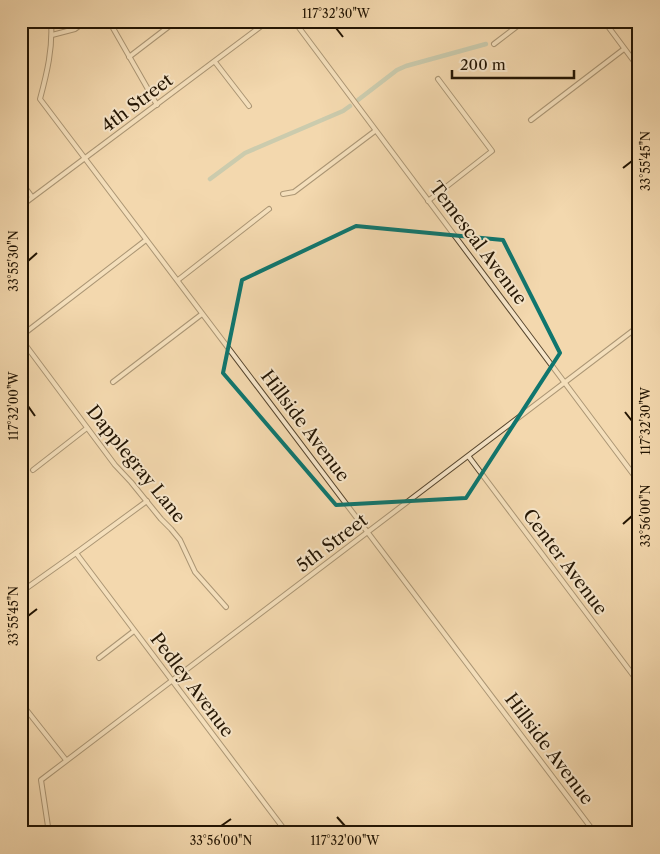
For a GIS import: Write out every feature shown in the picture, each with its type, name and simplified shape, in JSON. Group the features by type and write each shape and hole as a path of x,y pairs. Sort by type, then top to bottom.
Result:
{"street":[{"name":"Hillside Avenue","path":"51,21 52,35 49,67 40,100 86,158 595,833"},
{"path":"52,35 75,29 86,21"},
{"path":"109,21 157,105"},
{"path":"129,57 176,21"},
{"name":"4th Street","path":"21,206 268,21"},
{"name":"Temescal Avenue","path":"294,21 639,482"},
{"path":"494,44 524,21"},
{"path":"604,21 639,68"},
{"path":"531,120 624,49"},
{"path":"215,62 249,106"},
{"path":"428,201 492,151 438,79"},
{"path":"283,194 294,192 375,130"},
{"path":"21,182 32,197"},
{"path":"178,280 269,209"},
{"path":"21,338 146,240"},
{"path":"113,382 202,314"},
{"name":"5th Street","path":"49,833 41,780 171,680 469,457 639,326"},
{"name":"Dapplegray Lane","path":"21,338 115,465 180,540 195,572 226,607"},
{"path":"33,470 87,428"},
{"name":"Center Avenue","path":"469,457 639,683"},
{"path":"21,592 147,501"},
{"name":"Pedley Avenue","path":"76,553 287,833"},
{"path":"99,658 134,631"},
{"path":"21,703 66,760"}],"highlighted area":[{"path":"356,226 503,240 560,353 466,498 336,505 223,373 242,280"}],"waterway":[{"path":"358,100 397,70 406,66 486,44"},
{"path":"210,179 245,153 343,111 350,106"}]}
